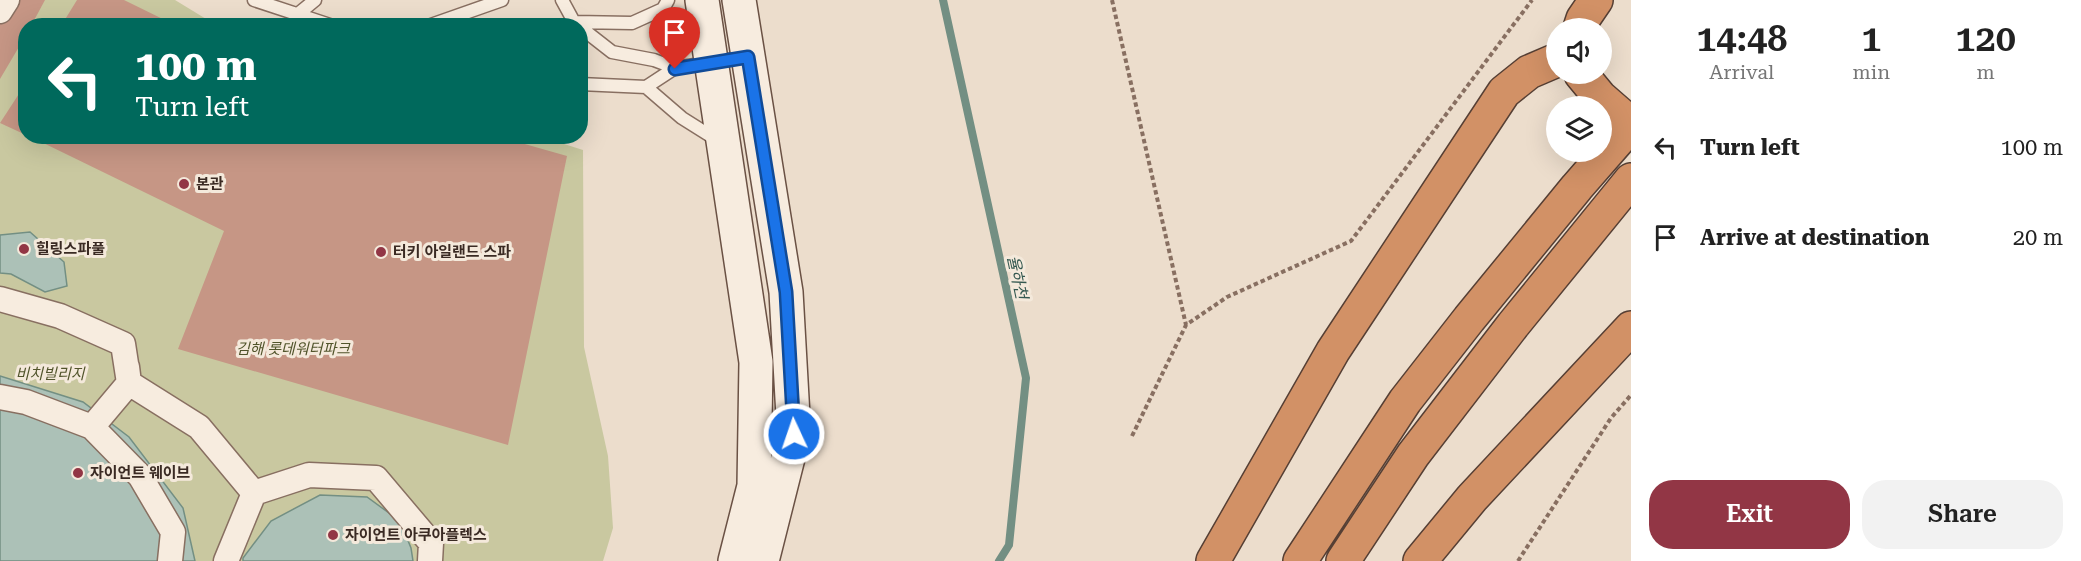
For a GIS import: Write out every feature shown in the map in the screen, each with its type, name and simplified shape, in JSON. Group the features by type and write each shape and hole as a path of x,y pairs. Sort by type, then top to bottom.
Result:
{"highway":[{"path":"1585,18 1596,0"},
{"path":"1213,561 1333,351 1504,92 1529,72 1546,65"},
{"path":"1612,82 1631,98"},
{"path":"1300,561 1405,401 1577,187 1631,125 1589,84"},
{"path":"1343,561 1413,455 1513,325 1631,180"},
{"path":"1420,561 1472,498 1631,328"}],"main road":[{"path":"702,0 756,362 754,486 735,561"},
{"path":"739,0 786,292 794,434 762,561"}],"street":[{"path":"0,11 7,0"},
{"path":"0,299 60,316 123,344 129,383 92,427"},
{"path":"129,383 199,427 254,492"},
{"path":"0,397 26,402 92,427 140,476 173,532 170,561"},
{"path":"254,492 309,475 376,478 430,543 430,561"},
{"path":"226,560 254,492"}],"lane":[{"path":"254,0 310,18"},
{"path":"298,14 315,0"},
{"path":"451,18 502,0"},
{"path":"562,0 571,18"},
{"path":"588,25 632,23 663,9 668,0"},
{"path":"588,35 612,52 654,60 675,69"},
{"path":"588,84 646,87 675,69 748,57"},
{"path":"646,87 682,118 725,144"}],"path":[{"path":"1112,0 1186,326"},
{"path":"1132,436 1186,326 1227,297 1351,241 1533,0"},
{"path":"668,24 672,50"},
{"path":"1518,561 1611,418 1631,395"}],"green space":[{"name":"김해 롯데워터파크","path":"0,0 175,0 205,18 18,18 18,144 564,144 583,150 584,347 608,456 613,528 603,561 0,561"}],"shaded area":[{"name":"힐링스파풀","path":"30,232 64,262 67,286 45,292 11,274 0,273 0,235"},
{"name":"자이언트 웨이브","path":"0,376 83,402 129,437 183,508 195,561 0,561"},
{"name":"자이언트 아쿠아플렉스","path":"320,495 367,497 400,521 411,548 413,561 243,561 271,521"}],"building":[{"path":"0,0 45,0 35,18 18,18 18,49 0,79"},
{"path":"77,0 124,0 161,18 66,18"},
{"path":"18,95 18,131 0,123"},
{"name":"터키 아일랜드 스파","path":"45,144 525,144 567,156 508,445 178,349 224,231"}],"waterway":[{"name":"율하천","path":"943,0 1026,378 1009,545 999,561"}],"place":[{"name":"본관","path":"184,184"},
{"name":"힐링스파풀","path":"24,249"},
{"name":"터키 아일랜드 스파","path":"381,252"},
{"name":"자이언트 웨이브","path":"78,473"},
{"name":"자이언트 아쿠아플렉스","path":"333,535"}],"route":[{"path":"675,69 748,57 786,292 794,434"}],"park label":[{"name":"비치빌리지","path":"50,374"}]}
